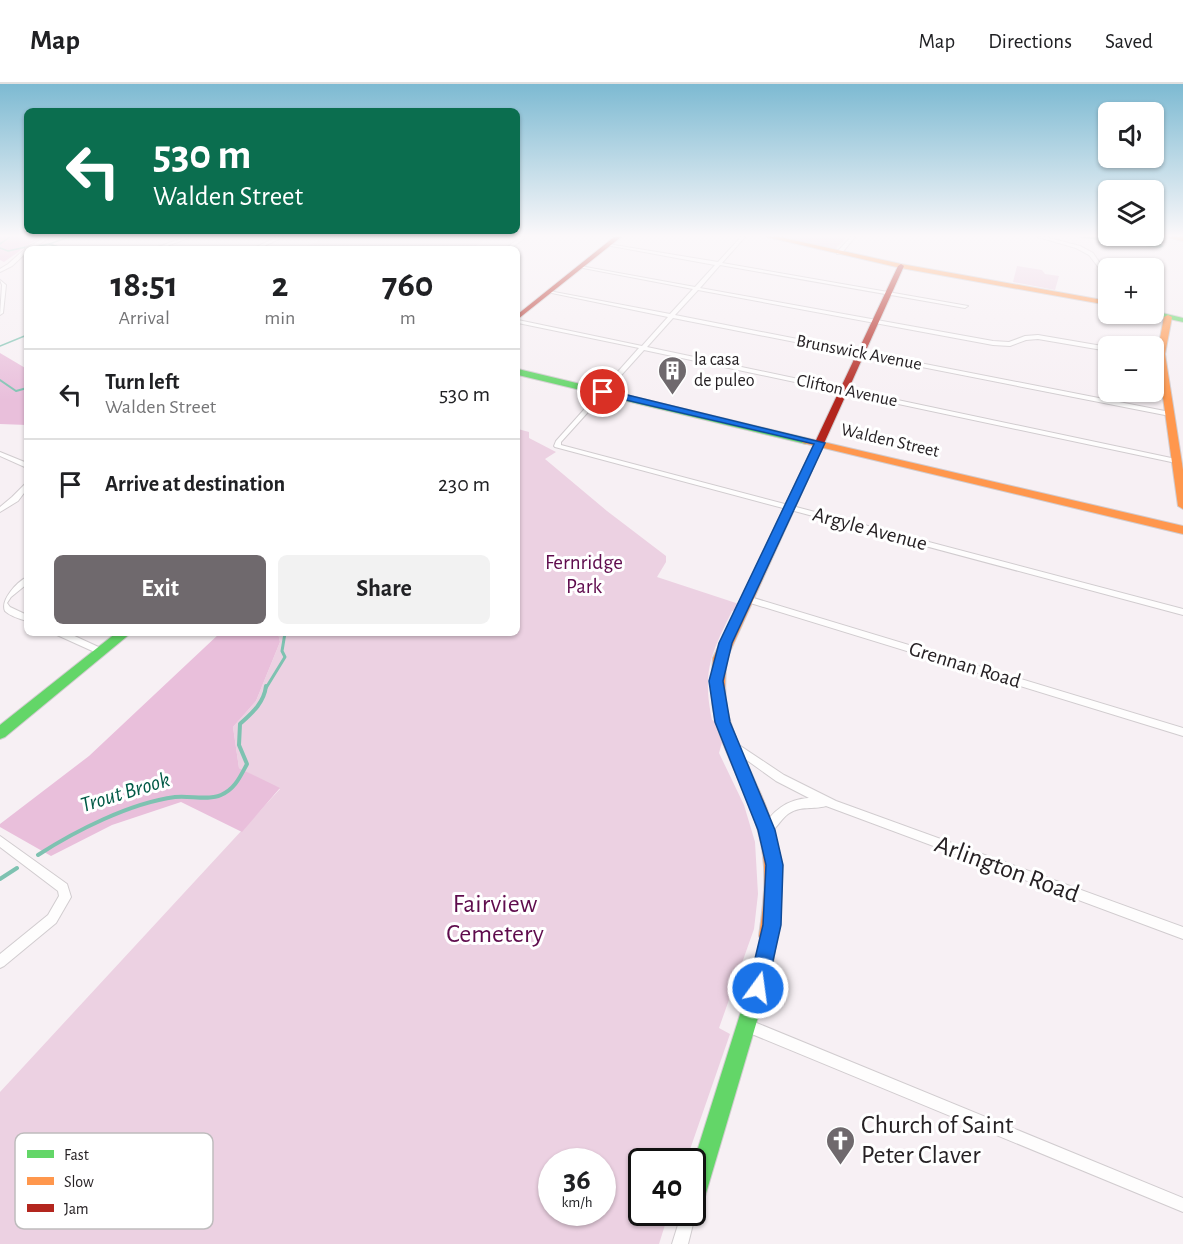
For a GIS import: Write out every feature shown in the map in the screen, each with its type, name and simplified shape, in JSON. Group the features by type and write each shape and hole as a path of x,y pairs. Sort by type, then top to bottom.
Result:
{"street":[{"path":"0,313 5,291"},
{"path":"603,392 693,291"},
{"path":"713,291 1002,344 1038,337 1098,347"},
{"path":"879,291 965,306"},
{"path":"1045,291 1098,300"},
{"path":"520,315 549,292"},
{"name":"Brunswick Avenue","path":"549,292 1170,414"},
{"path":"706,1158 763,970 773,915 775,877 767,830 722,722 716,681 726,643 890,293"},
{"path":"1164,316 1183,320"},
{"path":"1164,336 1168,317"},
{"name":"Clifton Avenue","path":"520,321 845,390 1178,453"},
{"name":"Walden Street","path":"520,372 1183,530"},
{"path":"1164,386 1178,453 1183,506"},
{"name":"Argyle Avenue","path":"603,392 558,442 557,446 1183,612"},
{"path":"0,454 24,465"},
{"path":"0,510 15,499 24,488"},
{"path":"24,582 8,595 3,603 7,609 24,617"},
{"name":"Grennan Road","path":"747,599 1183,732"},
{"path":"67,636 102,652"},
{"path":"0,733 121,636"},
{"name":"Arlington Road","path":"731,743 780,778 832,804 1183,933"},
{"name":"Arlington Road","path":"767,830 780,813 792,805 808,802 832,804"},
{"path":"0,841 63,888 65,897 52,919 0,962"},
{"path":"747,1025 1183,1205"},
{"path":"680,1244 685,1226"}],"green space":[{"name":"Fairview Cemetery","path":"520,430 529,432 529,438 556,452 545,459 666,556 666,562 657,577 739,604 736,610 732,611 714,651 708,675 708,688 712,720 717,722 723,739 719,753 744,805 755,842 758,894 754,929 719,1028 730,1034 691,1148 628,1148 628,1226 665,1226 659,1244 0,1244 0,1092 280,789 239,768 233,727 256,701 280,642 279,636 520,636"}],"shaded area":[{"path":"0,353 24,367 24,425 0,424"},
{"path":"217,636 279,636 280,642 256,701 233,727 239,768 280,788 242,832 181,802 112,825 51,856 0,827 0,824 89,756"}],"waterway":[{"name":"Trout Brook","path":"0,346 24,336"},
{"name":"Trout Brook","path":"0,380 16,391 24,389"},
{"name":"Trout Brook","path":"266,688 285,657 282,651 284,636"},
{"name":"Trout Brook","path":"38,855 104,819 140,805 175,797 216,797 230,789 237,782 247,764 239,745 240,724 260,703 266,686"},
{"name":"Trout Brook","path":"0,879 17,868"}],"traffic: fast":[{"path":"1164,315 1183,320"},
{"path":"520,372 806,441"},
{"path":"0,733 121,636"},
{"path":"706,1157 763,970 768,936"}],"traffic: slow":[{"path":"1042,291 1098,301"},
{"path":"1168,317 1161,354 1183,506"},
{"path":"806,441 1183,530"},
{"path":"768,936 773,884 770,845 760,809 732,748 719,707 720,658 807,470"}],"traffic: jam":[{"path":"520,315 550,291"},
{"path":"807,470 889,291"}],"place":[{"name":"la casa de puleo","path":"673,396"},
{"name":"Church of Saint Peter Claver","path":"840,1166"}],"route":[{"path":"603,392 820,443 726,643 720,658 716,681 722,722 767,830 772,849 775,877 772,925 758,988"}],"park label":[{"name":"Fernridge Park","path":"584,574"}]}
